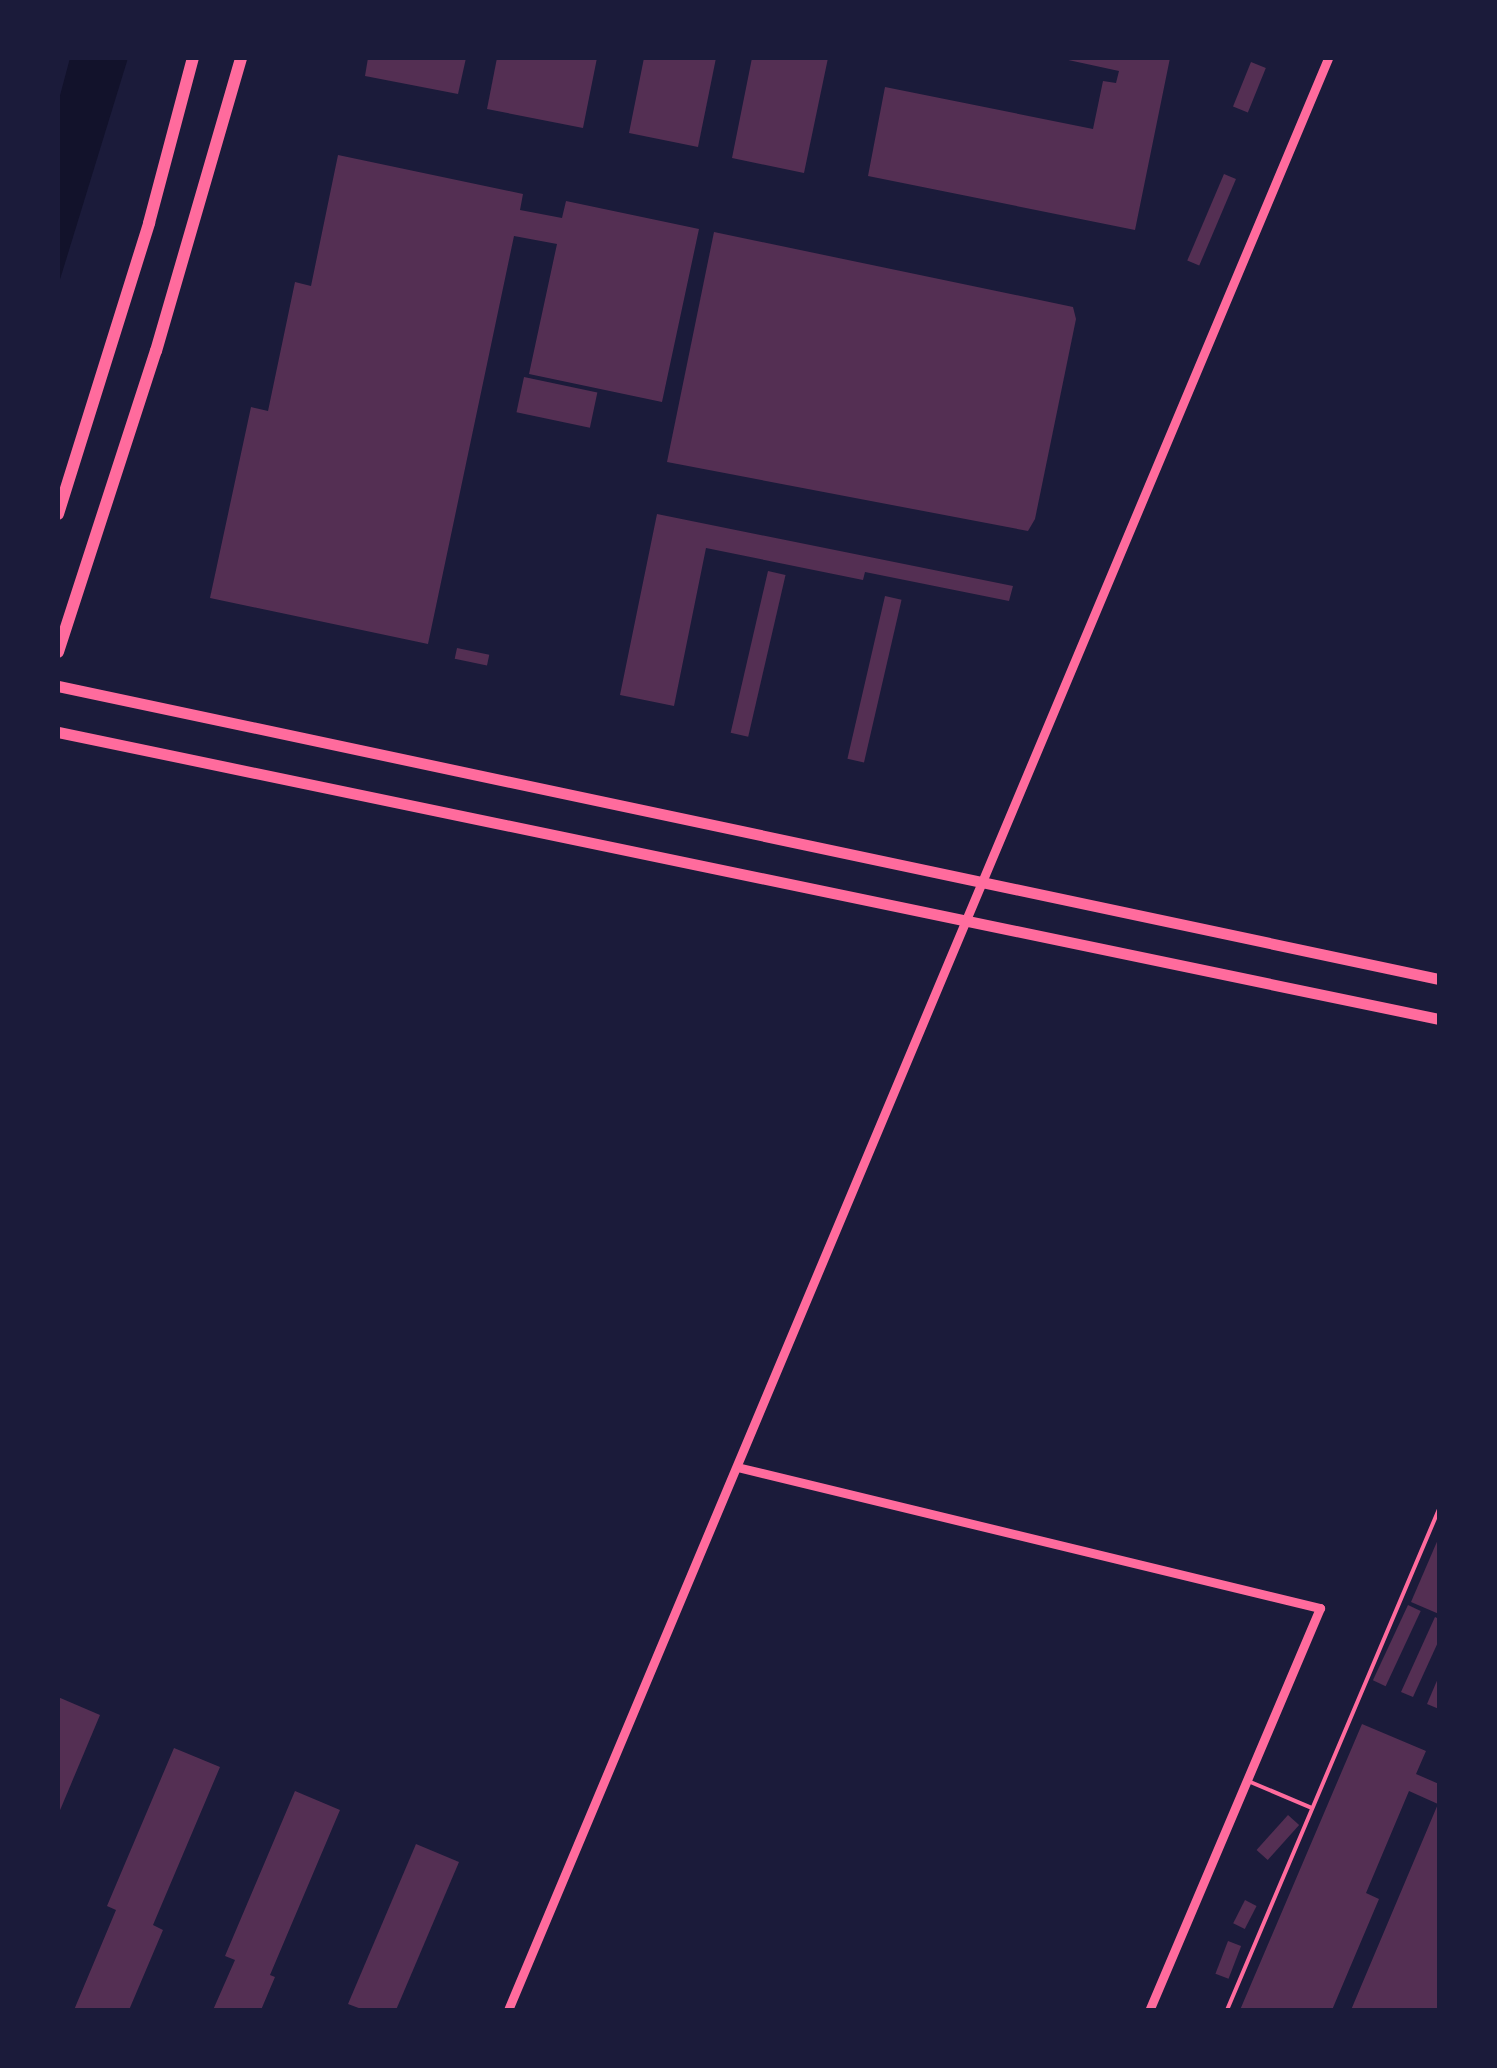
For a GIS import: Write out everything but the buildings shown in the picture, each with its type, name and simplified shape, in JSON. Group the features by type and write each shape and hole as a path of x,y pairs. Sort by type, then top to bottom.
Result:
{"main road":[{"path":"58,514 149,223 193,58"},
{"path":"58,652 156,351 241,58"},
{"path":"58,686 1439,979"},
{"path":"58,732 965,923 1439,1019"}],"street":[{"path":"508,2010 1328,58"},
{"path":"737,1467 1320,1608 1149,2010"}],"lane":[{"path":"1227,2010 1439,1509"},
{"path":"1246,1781 1312,1808"}],"shaded area":[{"path":"70,58 128,58 58,286 58,103"}]}
